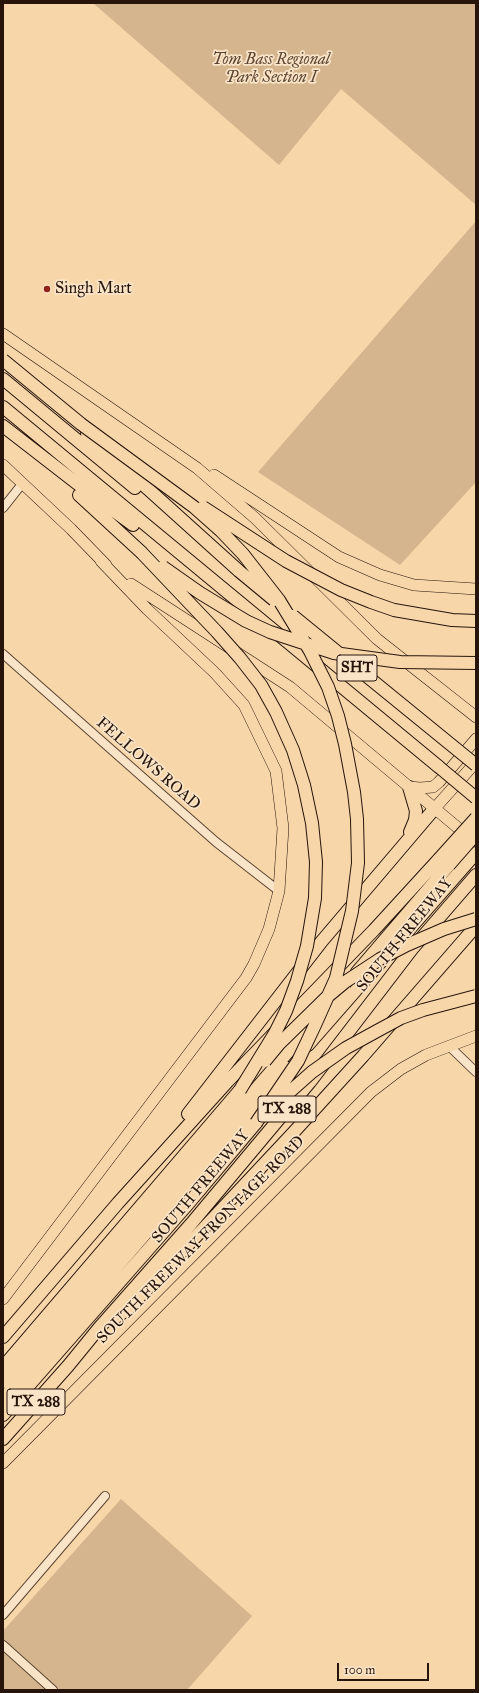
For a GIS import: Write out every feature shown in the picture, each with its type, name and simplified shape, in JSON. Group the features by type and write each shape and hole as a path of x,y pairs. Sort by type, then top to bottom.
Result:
{"highway":[{"path":"3,1415 188,1204 256,1123 298,1061 336,978 352,911 358,863 354,792 345,744 328,687 310,651 279,600 262,577 221,531 194,507 82,424 5,361"},
{"path":"5,361 239,571"},
{"name":"SHT","path":"3,379 476,766"},
{"name":"SHT","path":"3,407 476,797"},
{"path":"3,427 92,495 216,584"},
{"path":"3,427 74,489 141,552 218,632 261,685 276,712 293,750 304,785 312,822 316,862 315,898 307,946 297,981 286,1011 275,1033 240,1090"},
{"path":"145,470 286,561 341,590 394,610 452,620 476,621"},
{"path":"141,552 200,594 246,621 270,632 311,646 334,653 400,662 476,663"},
{"path":"405,843 415,820 416,811 409,787"},
{"path":"118,1203 322,941 435,808"},
{"name":"SOUTH FREEWAY","path":"3,1337 118,1203 228,1080 374,930 444,862 476,818"},
{"path":"3,1382 444,862 476,834"},
{"path":"3,1399 195,1178 317,1033 476,853"},
{"name":"SOUTH FREEWAY","path":"3,1439 221,1189 310,1082 412,949 472,879"},
{"path":"3,1367 279,1044 327,997 345,982 380,959 407,945 444,929 476,919"},
{"path":"99,1328 128,1309 363,1056 476,926"},
{"path":"256,1123 307,1076 346,1048 401,1018 441,1004 476,996"}],"main road":[{"path":"3,334 197,468 255,518 376,639 475,715 476,726"},
{"path":"3,465 71,529 147,609 216,673 244,705 276,772 283,828 279,891 267,935 246,978 3,1299"},
{"path":"197,468 210,472 339,557 380,575 414,585 476,589"},
{"path":"101,561 141,592 290,687 476,843"},
{"path":"409,787 433,787 476,739"},
{"path":"435,808 476,762"},
{"name":"SOUTH FREEWAY FRONTAGE ROAD","path":"3,1463 371,1092 391,1076 413,1062 438,1049 476,1036"}],"street":[{"path":"3,508 22,484"},
{"name":"FELLOWS ROAD","path":"3,654 216,842 279,891"},
{"path":"449,1046 476,1072"},
{"path":"3,1615 106,1496"},
{"path":"3,1645 53,1690"}],"green space":[{"name":"Tom Bass Regional Park Section I","path":"93,3 476,3 476,205 341,89 279,165"},
{"path":"476,221 476,482 400,565 258,472"},
{"path":"121,1499 252,1616 187,1690 3,1690 3,1631"}],"place":[{"name":"Singh Mart","path":"47,289"}]}
